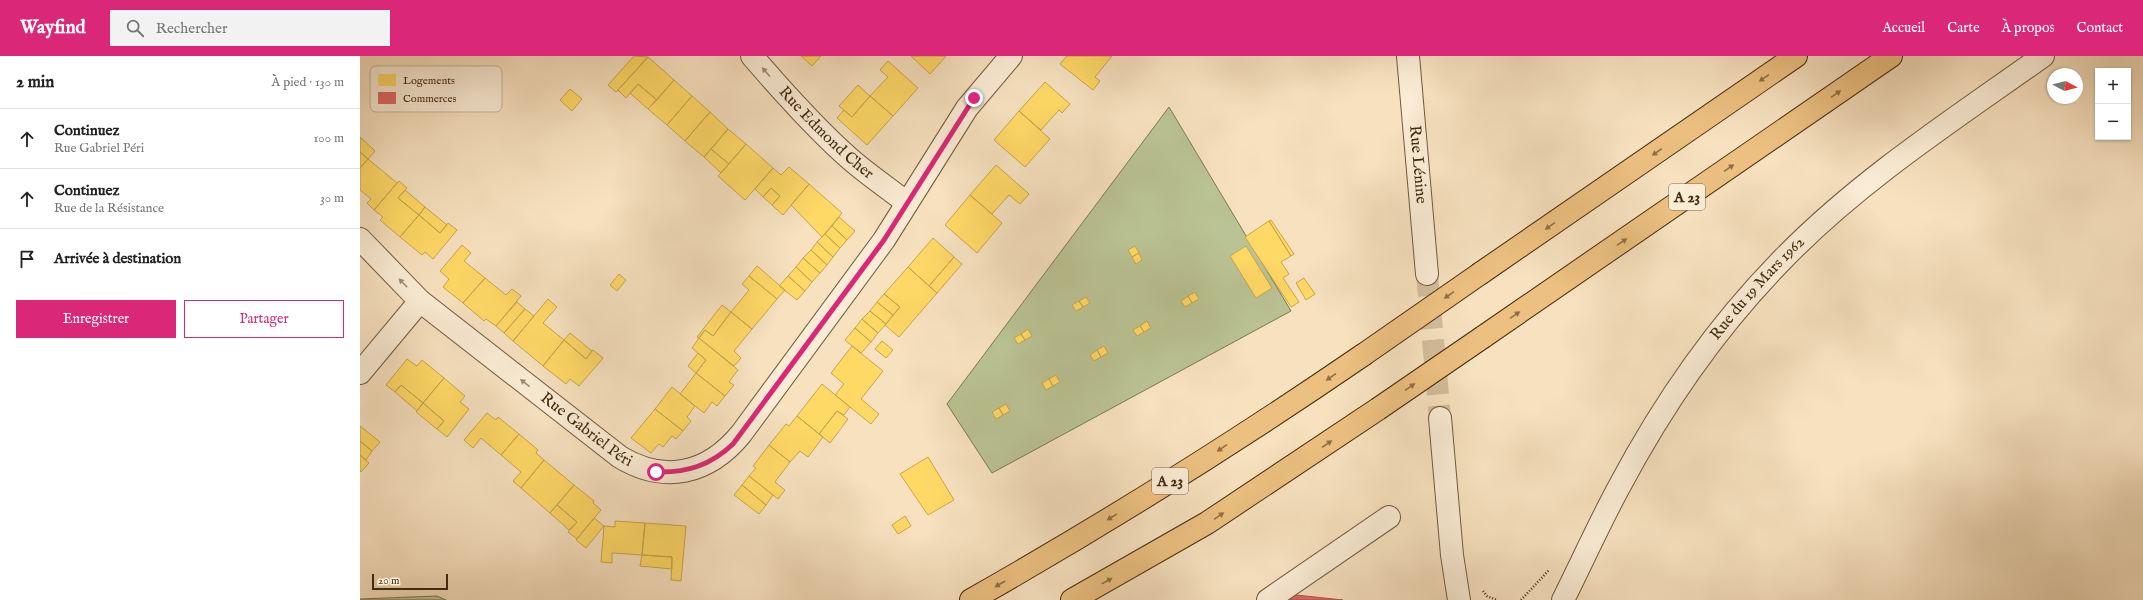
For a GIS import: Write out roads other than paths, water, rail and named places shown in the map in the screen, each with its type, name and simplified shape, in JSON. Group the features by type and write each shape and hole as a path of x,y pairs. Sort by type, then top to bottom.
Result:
{"highway":[{"name":"A 23","path":"971,600 1110,519 1190,469 1363,355 1796,56"},
{"name":"A 23","path":"1072,600 1207,523 1378,409 1892,56"}],"street":[{"name":"Rue Edmond Cher","path":"752,56 824,135 850,159 907,203"},
{"name":"Rue Gabriel Péri","path":"360,239 420,301 620,457 633,465 656,472 681,472 703,466 724,453 733,444 884,240 967,108 1011,56"},
{"name":"Rue Lénine","path":"1408,56 1427,274"},
{"name":"Rue du 19 Mars 1962","path":"1563,600 1618,488 1650,432 1701,355 1741,306 1783,259 1866,184 2043,56"},
{"path":"360,373 420,301"},
{"path":"1440,418 1452,555 1459,600"},
{"path":"1268,600 1389,517"}],"tunnel":[{"path":"1427,274 1440,418"}]}
